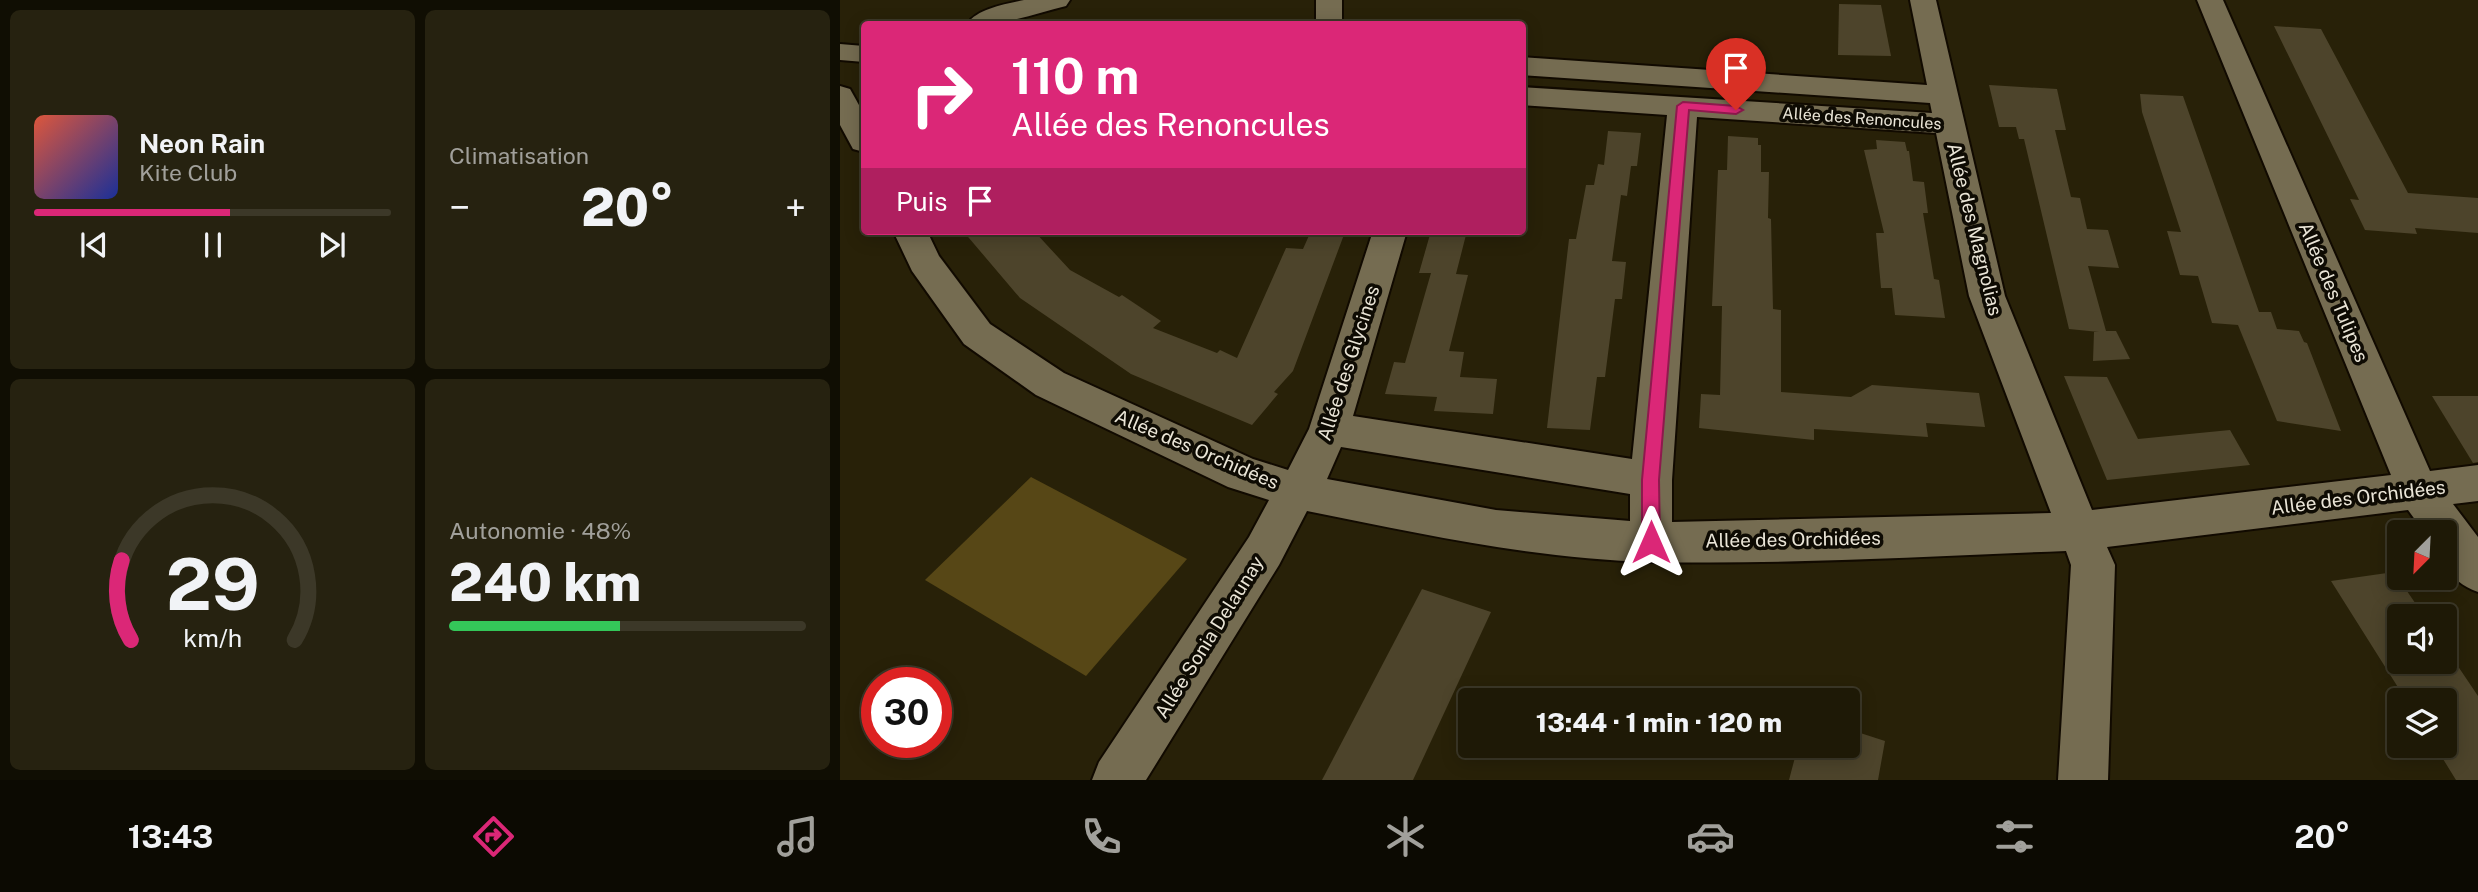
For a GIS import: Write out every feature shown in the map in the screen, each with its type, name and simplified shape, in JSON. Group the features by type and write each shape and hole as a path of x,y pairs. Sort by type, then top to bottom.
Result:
{"street":[{"path":"988,21 1009,12 1057,0"},
{"path":"1329,0 1329,21"},
{"name":"Allée des Magnolias","path":"1923,0 1987,296 2077,531 2093,565 2083,780"},
{"name":"Allée des Tulipes","path":"2210,0 2418,490 2478,572"},
{"path":"840,51 861,54"},
{"name":"Allée des Renoncules","path":"1526,65 1947,110"},
{"path":"840,88 861,78"},
{"path":"840,95 861,136"},
{"name":"Allée des Renoncules","path":"1526,96 1683,106 1947,110"},
{"path":"1651,542 1651,480 1683,106"},
{"name":"Allée des Orchidées","path":"911,235 924,262 977,334 1050,384 1243,474 1296,491 1496,529 1651,542 1776,541 2077,531 2478,483"},
{"name":"Allée des Glycines","path":"1296,491 1308,474 1329,429 1389,235"},
{"path":"1329,429 1651,480"},
{"name":"Allée Sonia Delaunay","path":"1117,780 1264,551 1296,491"}],"shaded area":[{"path":"1031,477 1187,559 1086,676 925,580"}],"building":[{"path":"1839,4 1881,5 1891,56 1838,55"},
{"path":"2274,26 2321,29 2408,193 2478,198 2478,233 2415,228 2417,234 2365,230 2350,199 2359,200"},
{"path":"1989,85 2057,89 2066,130 2055,130 2071,197 2080,198 2087,229 2108,230 2119,268 2088,266 2106,331 2116,331 2130,359 2093,361 2094,332 2099,332 2069,329 2024,139 2019,139 2016,127 1999,127"},
{"path":"2140,94 2183,96 2259,312 2271,312 2277,329 2299,331 2307,343 2341,431 2277,421 2238,325 2212,323 2198,276 2180,275 2167,231 2181,232 2142,112"},
{"path":"1608,131 1641,133 1637,166 1631,166 1627,196 1621,195 1612,261 1626,262 1622,299 1615,299 1605,377 1597,377 1590,430 1547,428 1569,239 1576,239 1586,185 1594,185 1598,164 1604,165"},
{"path":"1728,136 1758,138 1758,145 1761,145 1761,172 1769,172 1768,218 1771,219 1773,309 1781,310 1781,392 1851,397 1872,385 1979,393 1985,427 1926,423 1928,437 1814,429 1814,440 1699,428 1701,394 1720,395 1722,306 1712,306 1718,170 1727,170"},
{"path":"1876,140 1905,142 1909,151 1913,181 1924,182 1928,213 1923,213 1934,279 1939,280 1945,318 1895,315 1892,288 1881,288 1876,233 1884,233 1864,150 1877,149"},
{"path":"966,235 1038,235 1070,270 1119,297 1122,295 1161,321 1153,328 1237,358 1286,248 1303,249 1309,235 1344,235 1293,371 1274,392 1278,394 1252,425 1131,374 1020,298"},
{"path":"1430,235 1466,235 1456,274 1468,275 1449,351 1464,352 1460,377 1497,379 1493,414 1434,411 1437,397 1385,394 1394,362 1405,363 1431,273 1419,273"},
{"path":"2064,376 2107,377 2138,439 2230,430 2250,465 2107,480"},
{"path":"2432,396 2478,396 2478,462 2473,463"},
{"path":"2387,573 2387,590 2406,590 2416,604 2387,604 2387,670 2331,581"},
{"path":"1422,589 1491,612 1413,780 1322,780"},
{"path":"2457,665 2478,696 2478,780 2456,780 2442,758 2457,758 2457,688 2398,688 2390,674 2457,674"},
{"path":"1860,733 1885,741 1878,780 1789,780 1795,758 1860,758"}],"route":[{"path":"1651,542 1651,480 1683,106 1736,110"}]}
